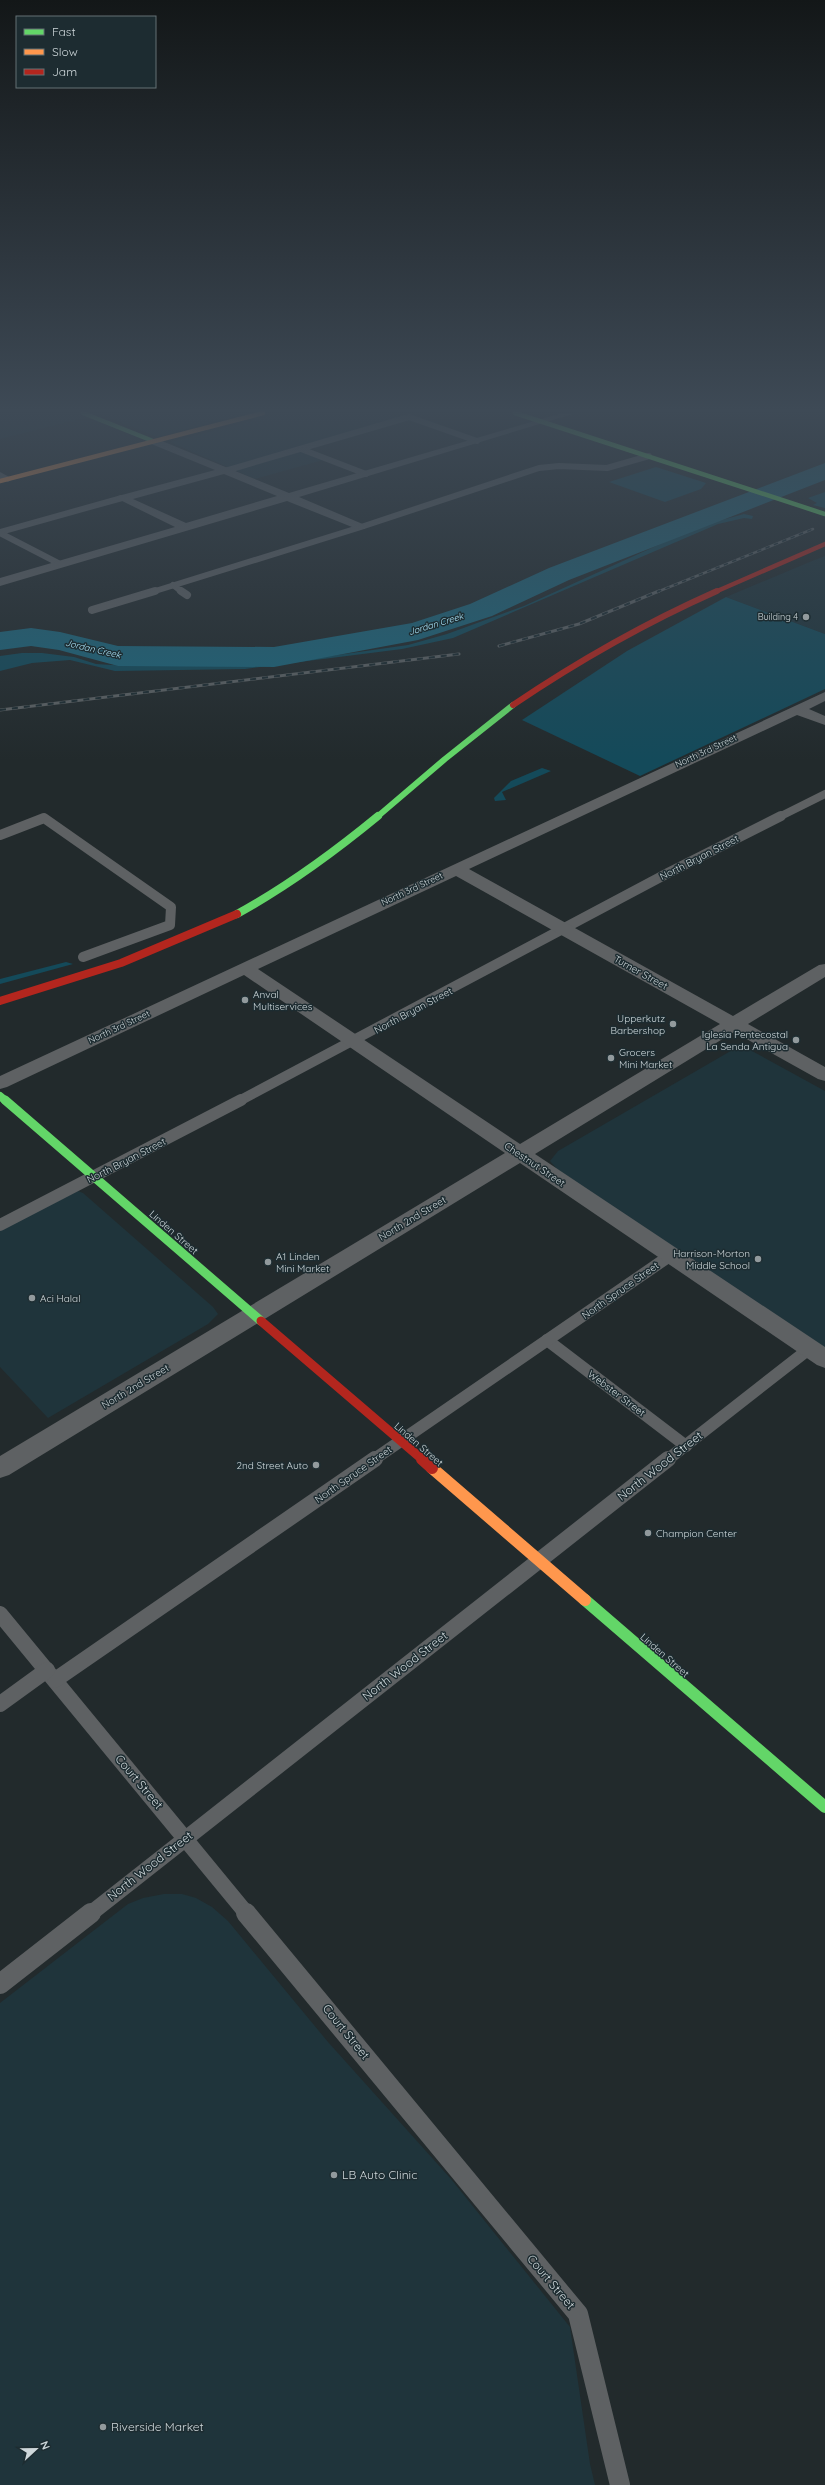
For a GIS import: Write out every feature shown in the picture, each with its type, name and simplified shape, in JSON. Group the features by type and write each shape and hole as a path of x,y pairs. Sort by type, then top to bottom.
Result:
{"main road":[{"path":"0,1001 101,970 156,950 264,899 310,871 351,840 496,716 576,662 716,589 825,544"},
{"name":"Linden Street","path":"0,1096 538,1562 825,1807"}],"street":[{"path":"0,582 178,529"},
{"name":"North 3rd Street","path":"0,1083 825,696"},
{"path":"796,709 825,721"},
{"name":"Turner Street","path":"456,868 825,1075"},
{"name":"Chestnut Street","path":"245,968 817,1354"},
{"name":"North 2nd Street","path":"0,1468 825,969"}],"lane":[{"path":"0,533 14,529"},
{"path":"92,610 354,529"},
{"path":"0,533 60,564"},
{"path":"173,585 187,595"},
{"name":"North Bryan Street","path":"0,1225 354,1042 668,873 825,794"},
{"path":"0,835 44,818 171,907 170,925 84,957"},
{"name":"North Spruce Street","path":"0,1704 51,1675 400,1442 671,1255"},
{"name":"Webster Street","path":"548,1340 686,1446"},
{"name":"North Wood Street","path":"0,1984 686,1446 817,1354"},
{"name":"Court Street","path":"0,1614 578,2314 620,2485"}],"shaded area":[{"path":"693,529 706,529 453,638 402,649 245,669 115,671 70,660 32,663 0,671 0,656 22,653 42,653 74,657 96,664 128,666 168,663 221,666 302,660 408,645 447,634 524,606"},
{"path":"825,556 825,634 726,597 812,561"},
{"path":"726,597 825,634 825,689 640,776 522,720 627,651"},
{"path":"542,768 551,771 502,792 506,800 495,801 494,798 511,781"},
{"path":"66,962 73,964 0,984 0,979"},
{"name":"Harrison-Morton Middle School","path":"741,1045 825,1091 825,1349 557,1169 550,1161 558,1151"},
{"path":"78,1191 83,1193 213,1307 218,1314 208,1324 48,1418 0,1367 0,1230"},
{"path":"164,1894 182,1894 196,1898 212,1907 228,1921 328,2042 451,2179 570,2327 590,2464 595,2485 0,2485 0,2003 128,1904 143,1898"}],"waterway":[{"name":"Jordan Creek","path":"0,641 31,637 60,641 118,656 274,657 418,631 481,610 559,574 675,529"}],"railway":[{"path":"657,592 813,529"},
{"path":"499,646 579,624 659,591"},
{"path":"0,710 459,654"}],"traffic: fast":[{"path":"237,914 275,893 311,869 379,815 478,731 513,705"},
{"path":"0,1096 261,1321"},
{"path":"585,1600 825,1807"}],"traffic: slow":[{"path":"432,1468 585,1600"}],"traffic: jam":[{"path":"513,705 549,680 625,636 744,578 825,544"},
{"path":"0,1001 121,963 179,940 237,914"},
{"path":"261,1321 432,1468"}],"place":[{"name":"Building 4","path":"806,617"},
{"name":"Anval Multiservices","path":"245,1000"},
{"name":"Upperkutz Barbershop","path":"673,1024"},
{"name":"Iglesia Pentecostal La Senda Antigua","path":"796,1040"},
{"name":"Grocers Mini Market","path":"611,1058"},
{"name":"Harrison-Morton Middle School","path":"758,1259"},
{"name":"A1 Linden Mini Market","path":"268,1262"},
{"name":"Aci Halal","path":"32,1298"},
{"name":"2nd Street Auto","path":"316,1465"},
{"name":"Champion Center","path":"648,1533"},
{"name":"LB Auto Clinic","path":"334,2175"},
{"name":"Riverside Market","path":"103,2427"}]}
